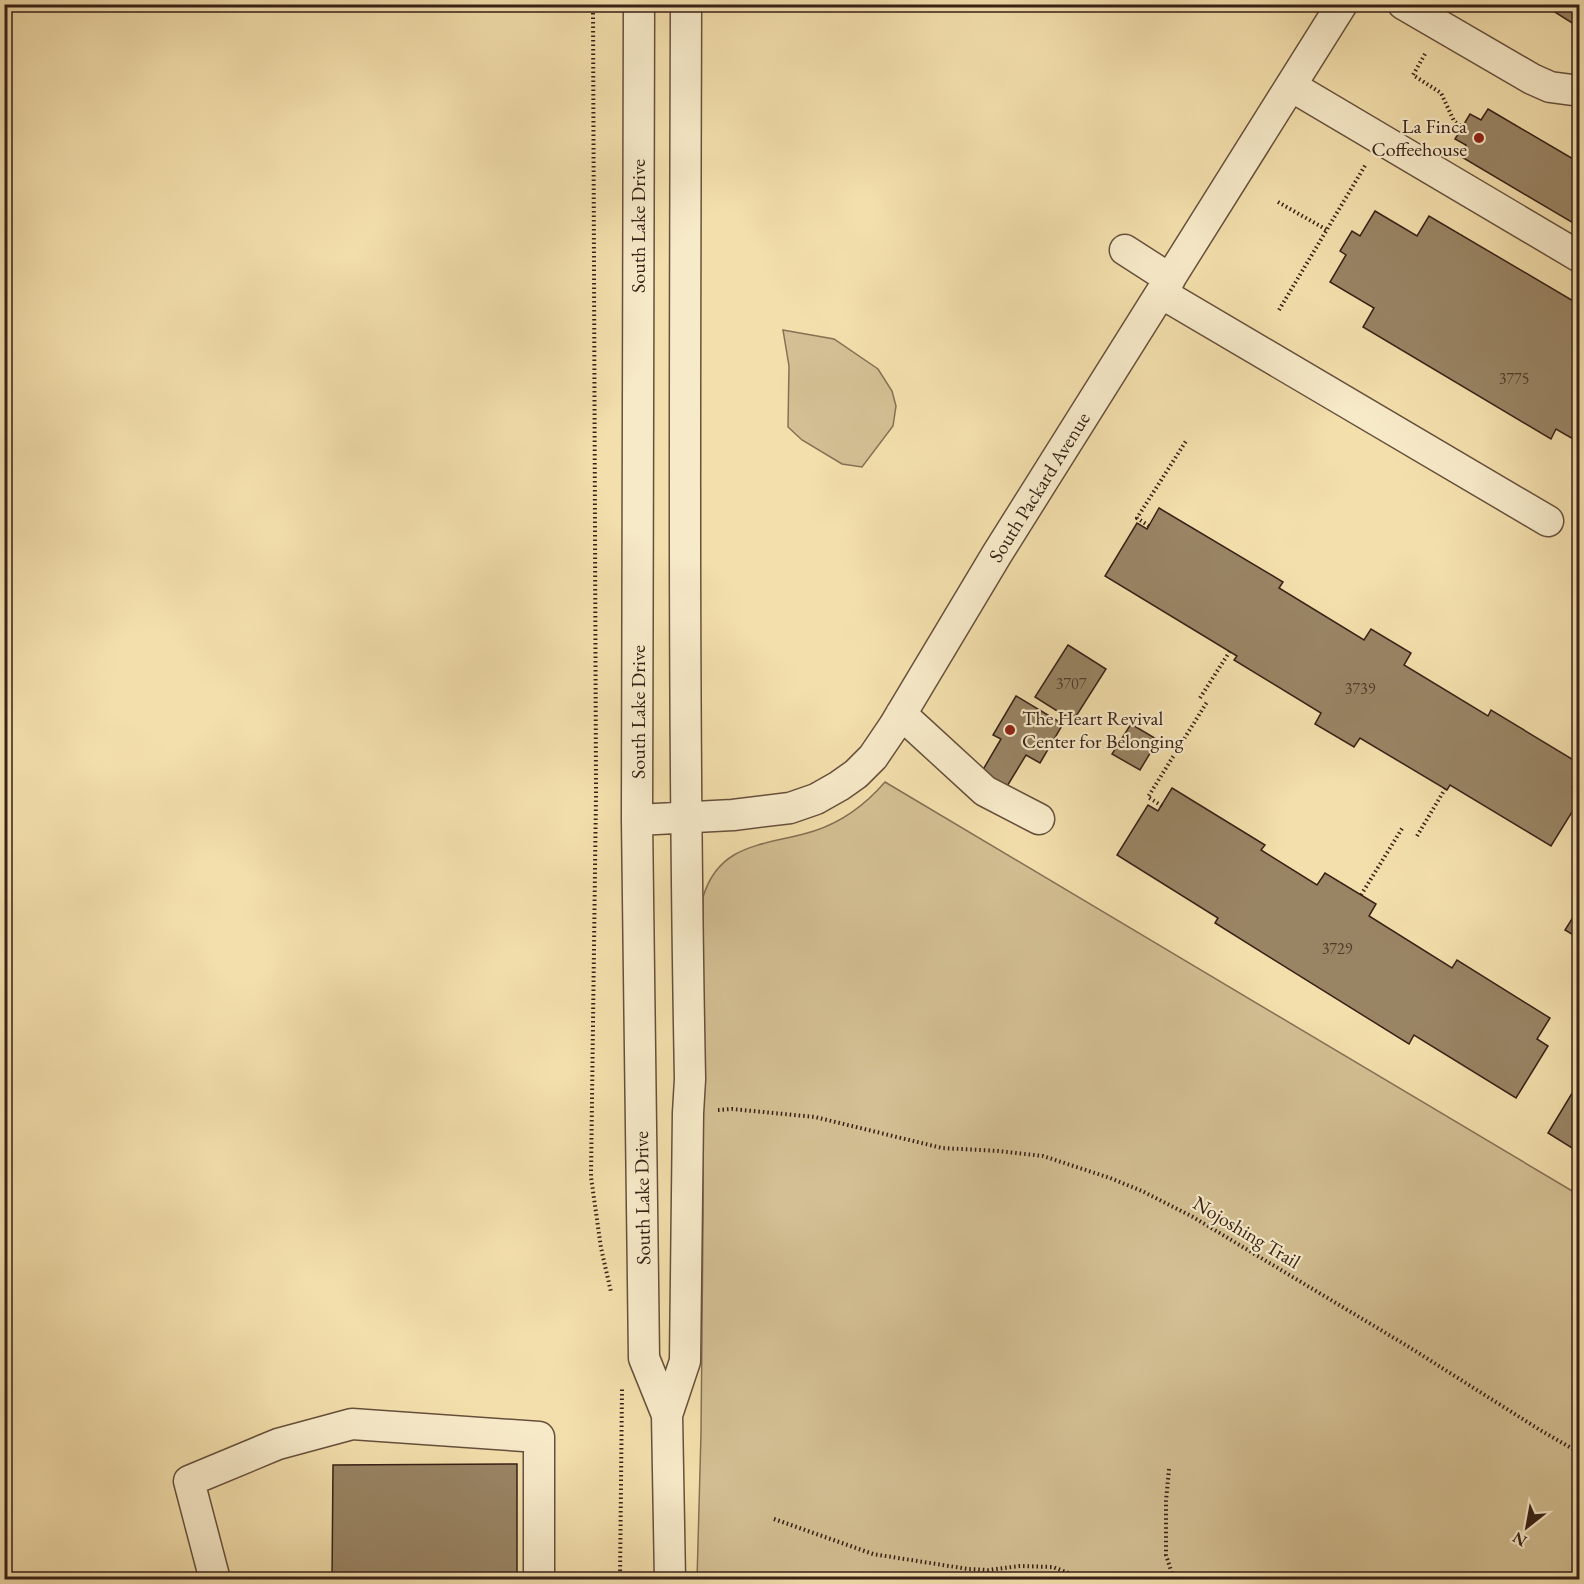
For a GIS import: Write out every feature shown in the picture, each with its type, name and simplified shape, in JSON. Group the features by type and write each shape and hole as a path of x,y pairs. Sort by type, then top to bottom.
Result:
{"street":[{"name":"South Lake Drive","path":"639,4 637,820 644,1358 667,1415"},
{"name":"South Lake Drive","path":"670,1580 667,1415 685,1361 690,1079 686,817 686,4"},
{"name":"South Packard Avenue","path":"637,820 790,808 816,799 856,774 873,757 994,559 1342,4"},
{"path":"1403,4 1532,79 1550,87 1580,91"},
{"path":"1291,86 1580,257"},
{"path":"639,148 685,148"},
{"path":"1125,250 1165,286 1548,521"},
{"path":"901,714 986,791 1039,819"},
{"path":"215,1580 189,1481 278,1444 352,1424 539,1437 539,1580"}],"path":[{"path":"593,4 596,794 591,1177 601,1248 611,1292"},
{"path":"1425,54 1413,75 1441,93 1454,121 1462,127"},
{"path":"1279,310 1327,230 1392,146"},
{"path":"1278,202 1327,230"},
{"path":"1149,526 1137,518 1186,441"},
{"path":"1200,698 1230,651"},
{"path":"1162,806 1148,797 1207,702"},
{"path":"1417,836 1445,789"},
{"path":"1361,895 1403,827"},
{"name":"Nojoshing Trail","path":"688,1113 732,1109 815,1117 942,1149 998,1150 1042,1156 1075,1165 1142,1191 1213,1229 1580,1453"},
{"path":"620,1580 622,1382"},
{"path":"1169,1469 1166,1501 1166,1555 1174,1580"},
{"path":"774,1519 873,1554 968,1569 1053,1567 1079,1577 1131,1576 1147,1580"},
{"path":"1501,1580 1580,1574"}],"shaded area":[{"path":"783,330 834,339 878,369 892,391 896,406 893,426 862,467 842,464 802,440 788,427 789,366"},
{"path":"885,782 1579,1195 1579,1579 697,1580 703,1222 703,897 711,879 721,865 733,855 834,823 862,805"}],"building":[{"path":"1542,4 1580,4 1580,28"},
{"path":"1488,109 1580,163 1580,227 1460,156 1466,145 1455,139 1470,114 1481,120"},
{"path":"1375,211 1417,236 1429,216 1580,305 1580,443 1556,429 1551,439 1363,327 1374,308 1330,282 1346,255 1340,251 1352,231 1360,236"},
{"path":"1159,508 1283,582 1279,588 1364,640 1371,629 1411,653 1404,665 1488,716 1491,710 1580,764 1580,776 1572,787 1580,792 1580,799 1551,846 1450,785 1447,790 1360,738 1354,747 1315,724 1321,713 1234,660 1237,656 1105,576 1137,523 1147,529"},
{"path":"1068,645 1106,669 1073,721 1035,697"},
{"path":"1016,696 1063,724 1040,763 1026,755 1006,788 981,773 1001,739 993,735"},
{"path":"1131,724 1158,740 1140,770 1112,754"},
{"path":"1172,788 1265,845 1261,850 1317,885 1325,873 1376,904 1369,916 1452,968 1457,960 1550,1018 1537,1039 1548,1046 1516,1098 1414,1035 1409,1044 1215,923 1218,918 1117,855 1148,805 1158,811"},
{"path":"1580,906 1580,939 1565,930"},
{"path":"1580,1080 1580,1153 1548,1133"},
{"path":"517,1464 517,1580 332,1580 333,1465"}],"place":[{"name":"La Finca Coffeehouse","path":"1479,138"},
{"name":"The Heart Revival Center for Belonging","path":"1010,730"}]}
